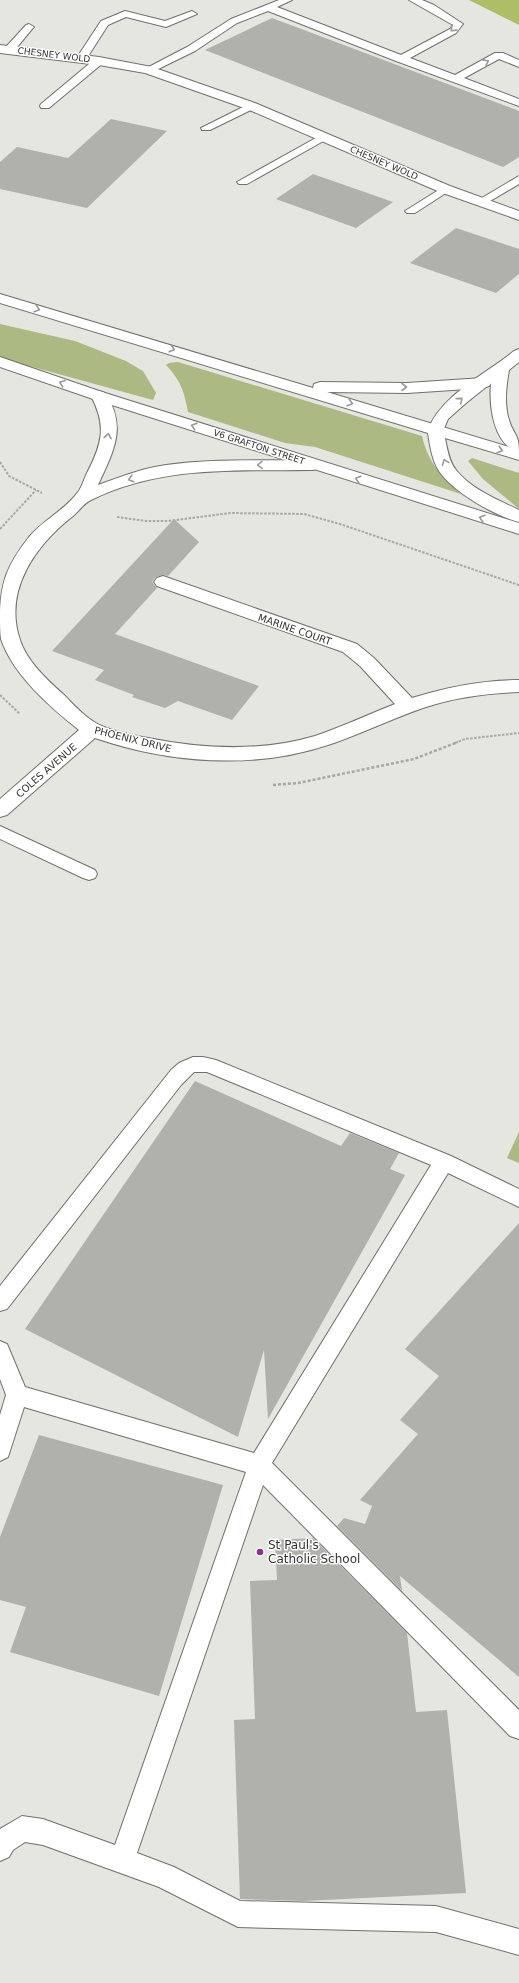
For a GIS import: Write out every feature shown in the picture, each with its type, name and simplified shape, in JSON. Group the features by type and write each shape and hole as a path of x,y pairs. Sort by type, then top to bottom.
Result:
{"street":[{"name":"CHESNEY WOLD","path":"5,49 99,61 148,70 251,106 445,189 519,216"},
{"path":"0,298 519,455"},
{"path":"519,354 501,370 464,396 441,417 436,430 438,444 449,473 472,491 519,517"},
{"name":"V6 GRAFTON STREET","path":"0,362 99,396 312,465 519,530"},
{"path":"501,370 497,398 499,416 508,435 519,447"},
{"path":"295,386 407,388 483,383"},
{"name":"PHOENIX DRIVE","path":"99,396 108,413 110,428 105,455 78,501 45,530 29,548 14,570 5,595 5,620 10,640 28,669 53,697 92,730 144,744 186,752 234,755 278,750 317,742 360,727 408,706 461,692 519,686"},
{"path":"78,501 125,481 165,470 208,466 312,465"},
{"name":"MARINE COURT","path":"163,582 350,648 367,662 408,706"},
{"name":"COLES AVENUE","path":"0,810 92,730"}],"lane":[{"path":"148,70 191,49 234,21 287,0"},
{"path":"400,59 454,31 458,24 431,7 414,0"},
{"path":"270,8 400,59 519,102"},
{"path":"81,59 104,23 125,14 166,24 192,14"},
{"name":"CHESNEY WOLD","path":"5,49 29,27"},
{"path":"455,79 498,55 519,64"},
{"name":"CHESNEY WOLD","path":"45,106 99,61"},
{"path":"206,128 251,106"},
{"path":"243,182 323,137"},
{"path":"481,202 519,179"},
{"path":"411,211 445,189"},
{"path":"0,832 89,874"},
{"path":"0,1302 183,1069 196,1063 209,1065 444,1162 519,1198"},
{"path":"122,1860 260,1465 444,1162"},
{"path":"0,1351 17,1395 0,1450"},
{"path":"17,1395 260,1465 519,1727"},
{"path":"0,1848 4,1841 22,1830 43,1832 165,1876 238,1914 436,1919 519,1942"}],"path":[{"path":"0,462 9,476 36,490 78,501 106,515 146,521 192,519 231,513 304,514 340,524 519,585"},
{"path":"0,529 36,490"}],"green space":[{"path":"469,0 519,0 519,25"},
{"path":"0,324 75,341 126,361 143,371 156,393 153,400 0,358"},
{"path":"178,362 422,436 432,462 448,482 461,494 315,447 285,443 188,412 181,387 175,376 166,365 169,363"},
{"path":"472,458 519,473 519,509 483,479 468,461"},
{"path":"519,1132 519,1163 507,1158"}],"building":[{"path":"272,18 519,111 519,157 503,167 205,50"},
{"path":"111,119 167,131 87,208 0,189 0,162 17,147 68,158"},
{"path":"313,174 393,202 356,228 276,199"},
{"path":"456,228 519,249 519,274 496,293 410,263"},
{"path":"174,519 199,542 168,576 163,575 156,577 152,582 157,588 115,634 259,686 232,720 178,701 165,708 132,697 134,695 95,680 104,670 52,651"},
{"path":"195,1081 341,1146 350,1133 399,1153 390,1169 405,1175 268,1419 264,1350 238,1437 25,1329"},
{"path":"519,1223 519,1677 400,1576 402,1591 337,1526 344,1518 365,1524 372,1506 360,1500 418,1434 400,1420 439,1376 405,1349"},
{"path":"39,1435 223,1485 159,1696 10,1652 26,1607 0,1600 0,1537"},
{"path":"313,1538 407,1633 416,1712 447,1710 466,1893 303,1901 240,1899 234,1720 255,1719 250,1581 277,1580 275,1540"}],"place":[{"name":"St Paul's Catholic School","path":"260,1552"}]}
